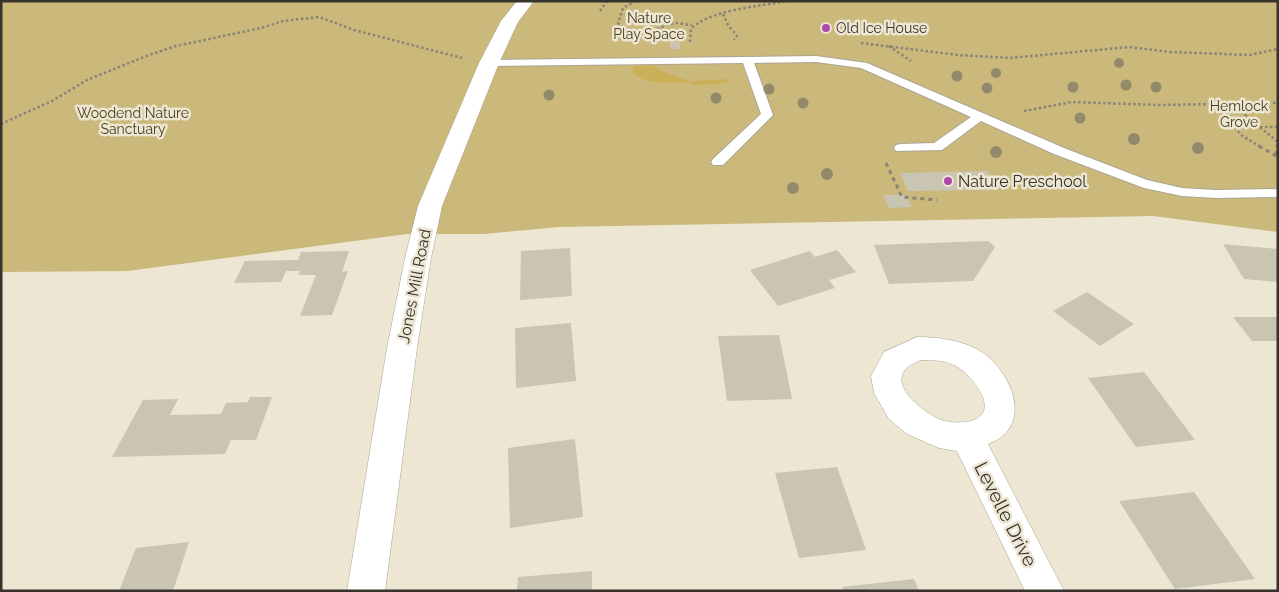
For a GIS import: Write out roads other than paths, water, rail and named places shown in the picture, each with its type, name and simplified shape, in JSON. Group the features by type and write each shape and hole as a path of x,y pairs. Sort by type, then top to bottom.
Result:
{"street":[{"name":"Jones Mill Road","path":"366,591 402,348 430,206 478,61 526,1"},
{"name":"Levelle Drive","path":"967,437 1045,591"}],"lane":[{"path":"478,61 816,59 863,65 1059,151 1144,184 1182,192 1216,194 1278,193"},
{"path":"718,162 767,115 747,60"},
{"path":"901,148 937,147 980,116"}],"waterway":[{"path":"694,83 725,81"}],"place":[{"name":"Old Ice House","path":"826,28"},
{"name":"Nature Preschool","path":"948,181"}],"park label":[{"name":"Nature Play Space","path":"649,26"},
{"name":"Hemlock Grove","path":"1239,114"},
{"name":"Woodend Nature Sanctuary","path":"133,122"}]}
